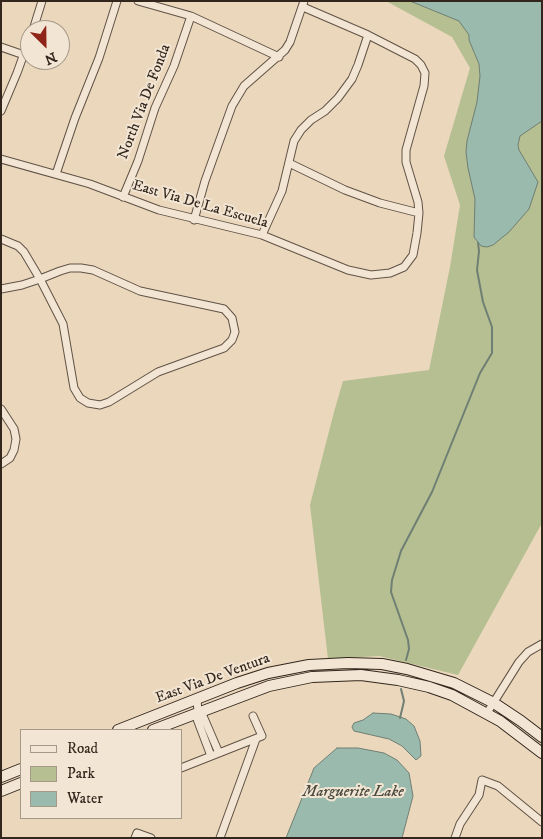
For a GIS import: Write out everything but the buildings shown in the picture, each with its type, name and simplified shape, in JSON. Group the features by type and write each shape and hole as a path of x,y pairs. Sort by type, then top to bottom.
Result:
{"main road":[{"name":"East Via De Ventura","path":"121,729 252,678 284,669 309,665 348,663 382,664 417,671 454,683 494,703 542,737"},
{"name":"East Via De Ventura","path":"156,729 242,695 284,682 319,676 351,675 387,678 420,685 452,695 487,713 514,730 542,753"},
{"path":"1,777 20,769"},
{"path":"1,791 20,783"}],"street":[{"path":"35,20 42,1"},
{"path":"56,174 75,118 99,58 117,1"},
{"path":"138,1 191,16 279,57"},
{"path":"194,220 205,181 232,106 244,86 259,71 279,57 290,42 304,4 415,59 421,65 425,73 424,86 406,150 406,162 418,202 419,213 380,203 345,190 289,163"},
{"name":"North Via De Fonda","path":"123,198 138,161 155,108 174,66 191,16"},
{"path":"262,235 282,191 294,142 301,130 338,98 352,79 368,35"},
{"path":"1,47 20,54"},
{"path":"1,111 20,65"},
{"name":"East Via De La Escuela","path":"1,159 90,184 123,198 194,220 262,235 348,270 371,275 390,274 404,267 413,255 419,213"},
{"path":"1,239 18,246 24,252 40,279 63,324 74,388 80,398 88,403 100,405 108,402 158,372 224,348 232,340 235,332 232,318 224,309 140,291 92,270 70,268 40,279 22,285 1,289"},
{"path":"1,409 14,429 16,439 10,458 1,464"},
{"path":"487,713 519,662 528,652 542,644"},
{"path":"197,699 198,712 203,716 215,755"},
{"path":"182,768 262,736 253,716"},
{"path":"220,838 256,739"},
{"path":"455,838 460,824 478,795 482,780 498,786 542,822"},
{"path":"135,838 137,833 151,838"}],"green space":[{"path":"386,1 542,1 542,523 458,675 379,656 328,659 310,505 343,381 429,370 450,267 460,205 444,156 470,68 452,37"}],"water":[{"path":"410,1 542,1 542,121 520,136 518,145 538,182 529,209 509,232 493,245 487,247 481,246 474,237 475,199 466,152 477,102 480,76 479,64 469,40 469,35 459,21"},
{"path":"373,713 391,714 406,719 414,726 420,741 421,756 416,760 402,746 389,739 354,731 352,727 354,723 363,720"},
{"name":"Marguerite Lake","path":"337,748 358,748 384,753 397,760 409,773 413,796 402,838 286,838 314,768"}],"waterway":[{"path":"406,660 409,649 408,640 391,592 392,580 401,551 432,492 480,373 492,353 492,327 483,302 477,270 478,243"},
{"path":"400,718 404,701 401,689"}]}
